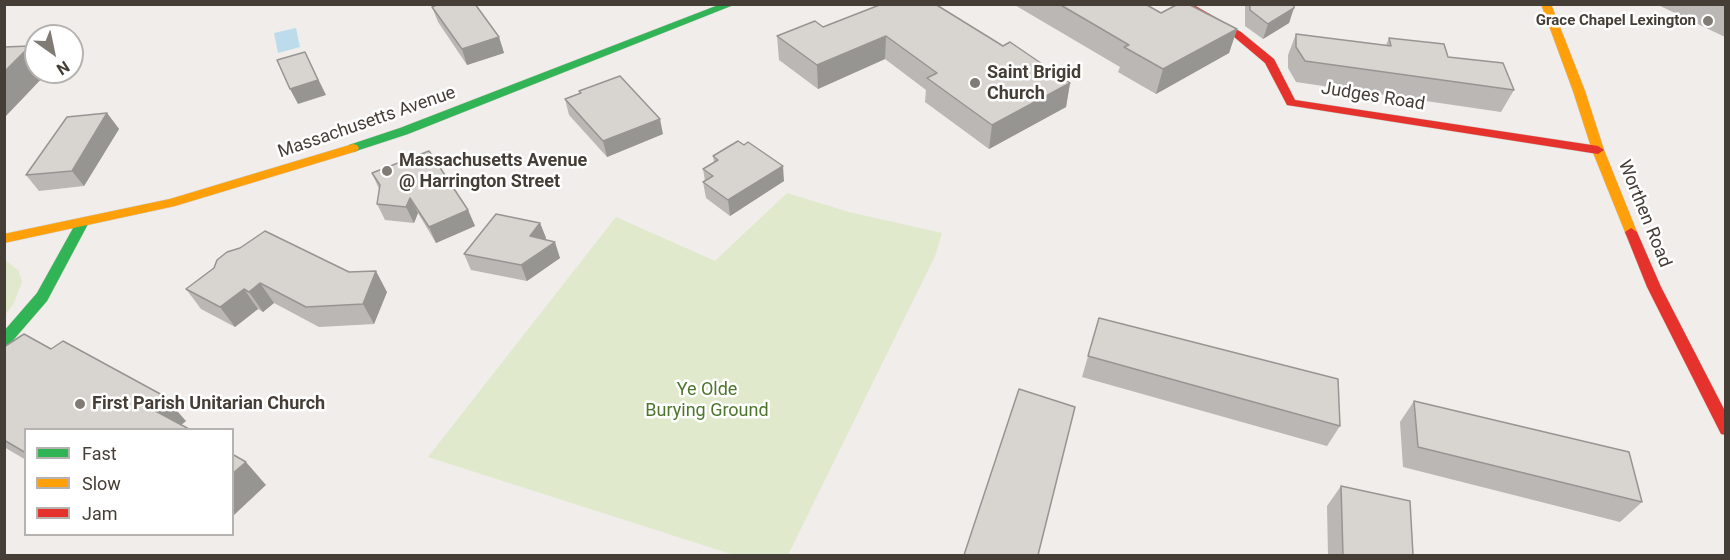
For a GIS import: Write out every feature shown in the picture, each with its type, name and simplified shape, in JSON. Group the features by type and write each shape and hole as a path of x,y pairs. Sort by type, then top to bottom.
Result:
{"main road":[{"name":"Massachusetts Avenue","path":"4,239 82,224 219,191 361,146 731,4"},
{"name":"Judges Road","path":"1184,4 1237,34 1270,61 1291,103 1598,150"},
{"name":"Worthen Road","path":"1546,4 1579,91 1598,150 1654,288 1725,429"},
{"path":"4,341 42,297 82,224"}],"green space":[{"name":"Ye Olde Burying Ground","path":"787,193 849,212 942,233 935,256 788,555 734,555 428,457 616,217 715,261"},
{"path":"5,260 19,271 22,282 14,303 5,315"}],"water":[{"path":"296,28 300,47 278,53 274,33"}],"building":[{"path":"439,4 475,4 499,37 462,49 432,7"},
{"path":"882,4 935,4 1003,46 1010,42 1070,83 992,125 927,78 937,73 886,36 817,65 777,36 815,21 823,27"},
{"path":"1059,4 1145,4 1161,13 1178,4 1188,4 1237,29 1163,69 1124,47 1129,45"},
{"path":"1250,4 1294,4 1294,8 1268,24 1250,10"},
{"path":"1296,34 1391,46 1389,38 1444,44 1448,57 1503,63 1514,90 1305,61 1296,47"},
{"path":"24,46 24,52 4,72 4,47"},
{"path":"305,52 318,80 290,89 277,60"},
{"path":"620,76 660,119 603,141 565,99 581,93 579,91"},
{"path":"107,113 72,171 26,175 67,117"},
{"path":"738,141 744,145 748,142 783,166 728,200 703,182 713,176 703,169 718,160 713,156"},
{"path":"429,151 468,210 429,227 410,198 406,207 377,204 380,185 372,173"},
{"path":"496,214 540,223 530,236 555,242 521,265 464,254"},
{"path":"265,231 349,272 376,271 363,304 306,307 260,283 249,292 244,289 220,307 186,289 214,268 217,260 227,252 240,248"},
{"path":"1099,318 1338,379 1340,426 1088,356"},
{"name":"First Parish Unitarian Church","path":"24,334 51,349 63,341 164,396 150,408 187,428 24,428 24,452 4,440 4,347"},
{"path":"1019,389 1075,407 1038,555 964,555"},
{"path":"1414,401 1629,452 1642,502 1418,447"},
{"path":"234,455 246,462 234,472"},
{"path":"1341,486 1410,501 1413,555 1343,555"}],"traffic: fast":[{"path":"353,148 404,131 731,4"},
{"path":"4,341 42,297 82,224"}],"traffic: slow":[{"path":"1546,4 1579,91 1598,150 1631,232"},
{"path":"4,239 171,203 353,148"}],"traffic: jam":[{"path":"1184,4 1237,34 1270,61 1291,103 1598,150"},
{"path":"1631,232 1654,287 1726,429"}],"place":[{"name":"Grace Chapel Lexington","path":"1708,21"},
{"name":"Saint Brigid Church","path":"975,83"},
{"name":"Massachusetts Avenue @ Harrington Street","path":"387,171"},
{"name":"First Parish Unitarian Church","path":"80,404"}]}
